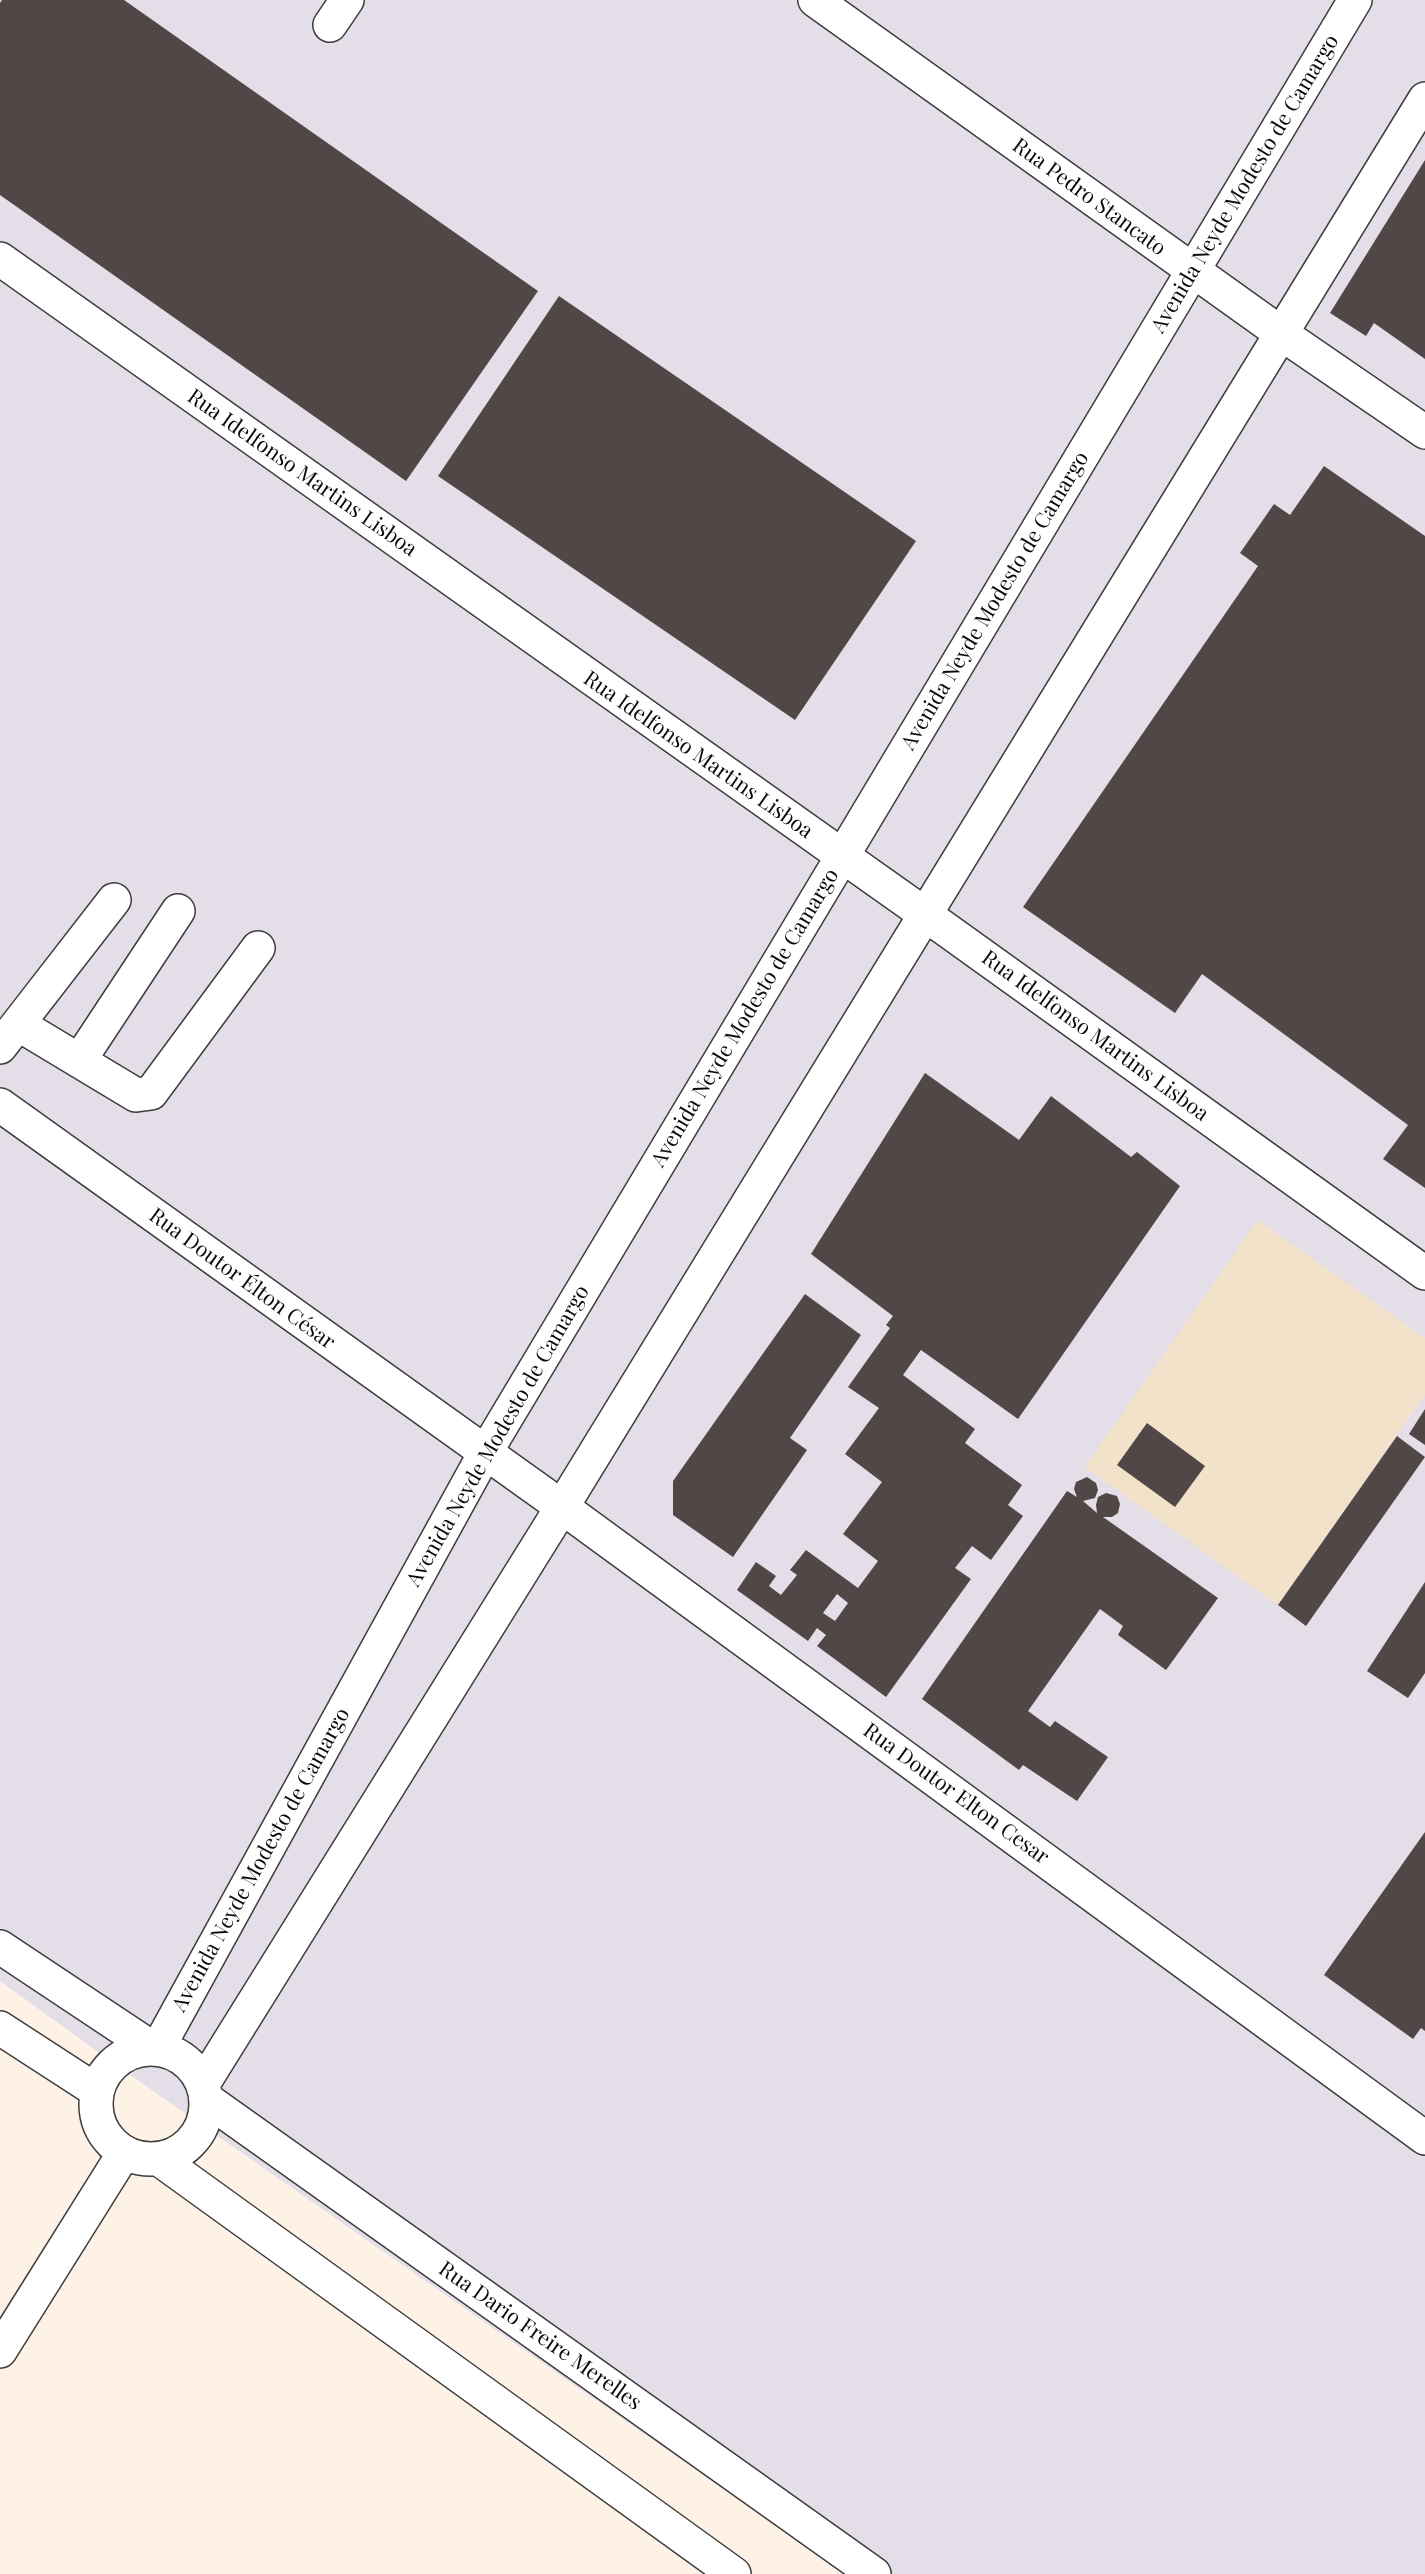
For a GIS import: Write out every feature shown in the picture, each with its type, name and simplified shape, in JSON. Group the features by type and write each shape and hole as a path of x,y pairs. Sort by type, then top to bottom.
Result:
{"street":[{"name":"Rua Pedro Stancato","path":"815,0 1193,271 1425,432"},
{"name":"Avenida Neyde Modesto de Camargo","path":"155,2048 485,1454 1355,0"},
{"path":"204,2091 1425,99"},
{"name":"Rua Idelfonso Martins Lisboa","path":"0,259 926,915 1425,1274"},
{"path":"114,900 9,1036 79,1061 136,1095 151,1093 258,948"},
{"path":"79,1061 178,911"},
{"name":"Rua Doutor Élton César","path":"0,1105 485,1454"},
{"name":"Rua Doutor Elton Cesar","path":"485,1454 562,1507 1425,2138"},
{"path":"0,1947 155,2048"},
{"path":"0,2028 97,2091"},
{"path":"155,2048 173,2052 195,2071 204,2091 205,2115 200,2131 177,2153 159,2159 141,2159 124,2152 110,2141 100,2127 96,2109 97,2091 103,2075 114,2062 127,2053 155,2048"},
{"name":"Rua Dario Freire Merelles","path":"204,2091 874,2574"},
{"path":"0,2351 124,2152"},
{"path":"159,2159 734,2574"}],"shaded area":[{"path":"0,0 1425,0 1425,2574 845,2574 116,2065 0,1981"},
{"path":"1258,1220 1425,1338 1425,1395 1278,1605 1085,1467"}],"building":[{"path":"2,0 124,0 538,291 406,481 0,195 0,3"},
{"path":"1425,160 1425,359 1374,323 1366,336 1330,313"},
{"path":"559,296 916,541 795,720 438,476"},
{"path":"1324,466 1425,536 1425,1188 1383,1159 1408,1125 1202,974 1175,1013 1023,907 1258,566 1240,553 1274,504 1290,515"},
{"path":"925,1073 1019,1140 1051,1096 1131,1157 1137,1152 1180,1186 1018,1419 921,1350 903,1375 975,1429 965,1443 1022,1485 1008,1505 1023,1516 991,1560 972,1546 955,1568 971,1579 886,1697 817,1646 826,1635 817,1628 808,1641 737,1590 756,1562 776,1576 769,1586 781,1595 797,1575 790,1570 806,1550 858,1588 878,1561 843,1534 882,1482 845,1454 879,1408 848,1387 890,1328 886,1325 893,1316 811,1254","holes":["837,1594 848,1603 835,1621 823,1613"]},
{"path":"805,1294 861,1335 790,1438 807,1450 733,1557 673,1515 673,1481"},
{"path":"1425,1409 1425,1445 1409,1434"},
{"path":"1147,1423 1205,1466 1175,1507 1117,1465"},
{"path":"1397,1436 1425,1457 1306,1626 1278,1605"},
{"path":"1087,1477 1096,1483 1098,1490 1095,1498 1083,1501 1097,1513 1098,1497 1106,1493 1117,1496 1120,1504 1118,1513 1112,1517 1103,1517 1218,1598 1166,1670 1118,1635 1123,1626 1100,1609 1028,1711 1050,1727 1055,1721 1108,1757 1077,1801 1023,1765 1019,1770 922,1699 1067,1491 1077,1497 1074,1489 1076,1482"},
{"path":"1425,1582 1425,1673 1408,1698 1367,1671"},
{"path":"1425,1832 1425,2031 1421,2028 1413,2039 1324,1975"}]}
